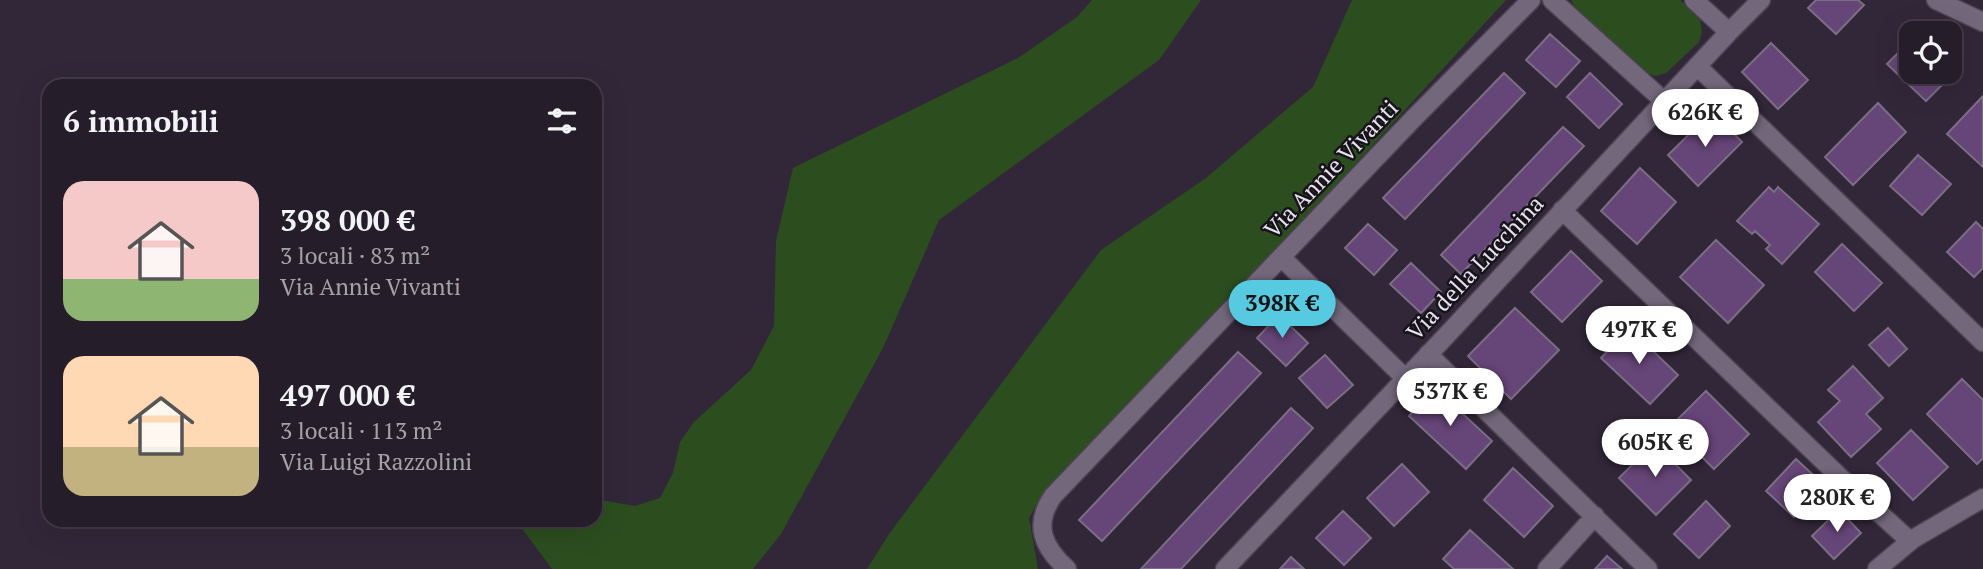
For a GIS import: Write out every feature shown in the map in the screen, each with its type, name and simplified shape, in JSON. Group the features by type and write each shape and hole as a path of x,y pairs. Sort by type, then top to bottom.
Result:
{"street":[{"name":"Via Annie Vivanti","path":"1067,569 1054,557 1042,532 1044,508 1053,496 1413,119 1531,0"},
{"path":"1552,0 1665,102"},
{"path":"1694,0 1728,32"},
{"name":"Via della Lucchina","path":"1224,569 1761,0"},
{"path":"1936,0 1983,22"},
{"path":"1697,66 1983,342"},
{"path":"1563,210 1910,541"},
{"path":"1281,257 1405,378"},
{"path":"1428,354 1648,569"},
{"path":"1877,569 1910,541 1983,498"},
{"path":"1547,569 1595,516"}],"green space":[{"path":"1092,0 1201,0 1159,60 939,220 883,348 781,534 753,569 552,569 521,527 602,527 602,500 635,506 660,498 673,473 680,442 694,422 751,370 774,326 776,241 793,168 1018,58 1077,17"},
{"path":"1352,0 1506,0 1236,294 1042,495 1029,518 1038,569 867,569 889,534 1101,250 1206,178 1313,87"},
{"path":"1571,0 1680,0 1700,20 1702,32 1699,42 1666,73 1656,76 1641,71 1577,11"}],"building":[{"path":"1816,0 1858,0 1864,5 1836,34 1808,8"},
{"path":"1550,34 1580,61 1556,87 1526,60"},
{"path":"1771,43 1808,80 1778,109 1742,72"},
{"path":"1899,52 1899,75 1887,64"},
{"path":"1504,73 1525,93 1405,219 1383,198"},
{"path":"1590,73 1622,104 1599,128 1567,97"},
{"path":"1908,84 1943,84 1926,101"},
{"path":"1983,96 1983,167 1947,134"},
{"path":"1878,103 1906,132 1853,185 1825,157"},
{"path":"1712,112 1742,142 1698,186 1668,155"},
{"path":"1563,127 1584,146 1461,274 1441,255"},
{"path":"1918,155 1951,184 1922,215 1890,186"},
{"path":"1640,168 1676,202 1637,244 1601,211"},
{"path":"1769,187 1774,192 1778,187 1819,224 1782,264 1766,249 1770,245 1755,231 1752,234 1737,221"},
{"path":"1976,222 1983,229 1983,268 1974,277 1947,252"},
{"path":"1368,224 1397,250 1374,275 1345,248"},
{"path":"1716,240 1764,285 1728,323 1680,277"},
{"path":"1842,244 1882,283 1854,311 1815,272"},
{"path":"1571,251 1602,281 1562,322 1531,292"},
{"path":"1411,263 1441,292 1421,313 1390,284"},
{"path":"1515,308 1559,350 1511,399 1468,356"},
{"path":"1279,315 1308,343 1286,366 1257,338"},
{"path":"1629,328 1678,375 1650,404 1601,358"},
{"path":"1888,328 1907,349 1889,366 1869,345"},
{"path":"1238,352 1261,373 1102,541 1079,520"},
{"path":"1325,355 1353,385 1327,408 1299,378"},
{"path":"1853,366 1883,398 1866,414 1881,429 1851,457 1818,422 1840,401 1828,390"},
{"path":"1962,379 1983,400 1983,458 1977,464 1927,414"},
{"path":"1435,388 1492,441 1466,469 1409,416"},
{"path":"1706,391 1749,434 1714,469 1671,426"},
{"path":"1291,408 1313,428 1181,569 1141,569"},
{"path":"1911,430 1948,467 1913,500 1877,463"},
{"path":"1654,443 1691,480 1656,515 1619,478"},
{"path":"1796,459 1824,485 1794,517 1766,491"},
{"path":"1402,464 1429,492 1394,526 1367,498"},
{"path":"1513,468 1553,506 1524,537 1484,500"},
{"path":"1706,501 1730,526 1699,558 1674,534"},
{"path":"1839,510 1861,533 1834,559 1812,536"},
{"path":"1343,511 1371,538 1344,565 1316,538"},
{"path":"1470,530 1513,569 1454,569 1443,559"},
{"path":"1607,556 1622,569 1595,569"},
{"path":"1291,557 1304,569 1280,569"}]}
